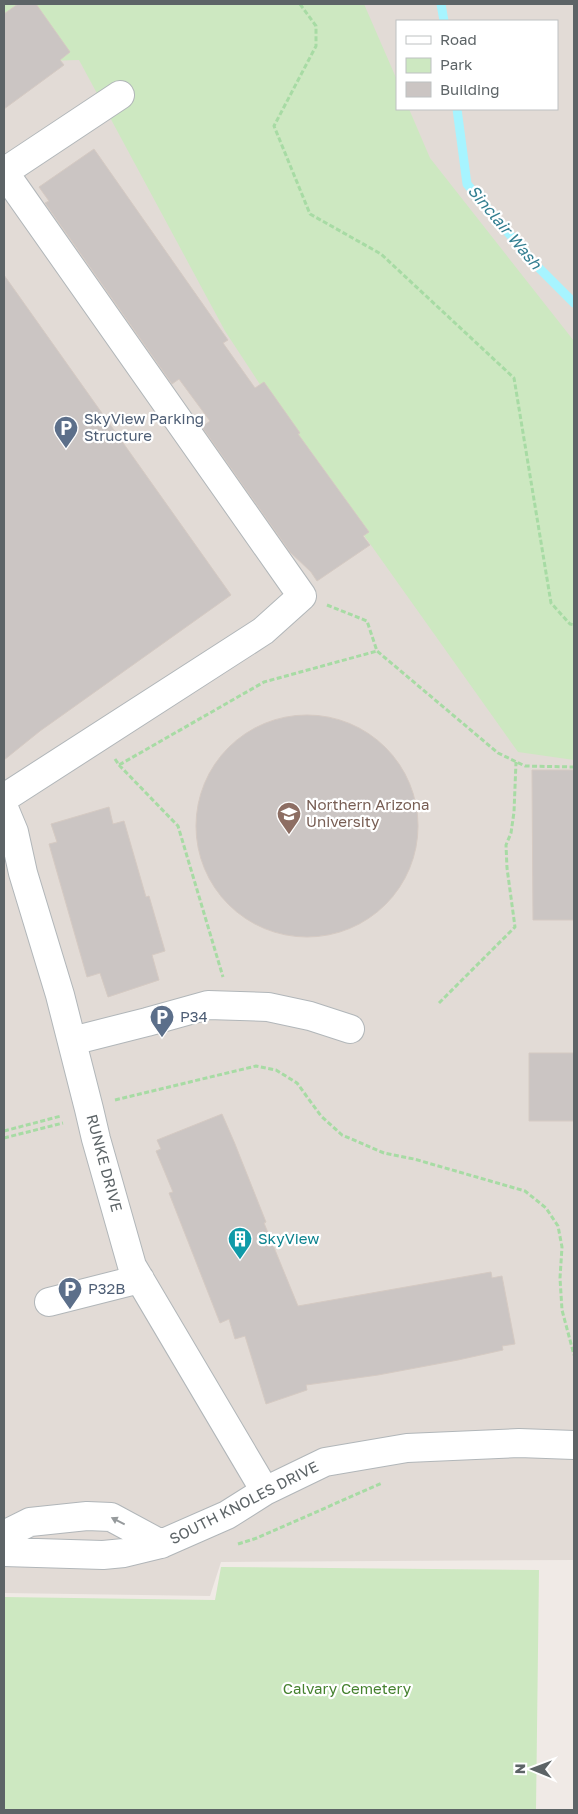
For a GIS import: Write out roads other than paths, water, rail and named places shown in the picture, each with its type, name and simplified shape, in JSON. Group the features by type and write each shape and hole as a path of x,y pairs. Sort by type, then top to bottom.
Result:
{"street":[{"path":"4,798 263,631 302,596 4,172 120,95"},
{"name":"RUNKE DRIVE","path":"4,808 14,832 23,874 60,995 96,1139 132,1266 265,1491"},
{"path":"72,1041 208,1005 268,1007 310,1016 350,1029"},
{"path":"49,1302 140,1279"},
{"name":"SOUTH KNOLES DRIVE","path":"4,1552 103,1555 124,1553 161,1544 227,1515 265,1491 325,1462 407,1448 519,1443 574,1445"},
{"path":"4,1535 30,1522 87,1516 111,1518 161,1544"}],"waterway":[{"name":"Sinclair Wash","path":"441,4 444,20"},
{"name":"Sinclair Wash","path":"457,110 467,184 534,263 574,303"}],"place":[{"name":"SkyView Parking Structure","path":"66,449"},
{"name":"Northern Arizona University","path":"289,835"},
{"name":"P34","path":"162,1038"},
{"name":"SkyView","path":"240,1260"},
{"name":"P32B","path":"70,1310"}],"park label":[{"name":"Calvary Cemetery","path":"347,1689"}]}
